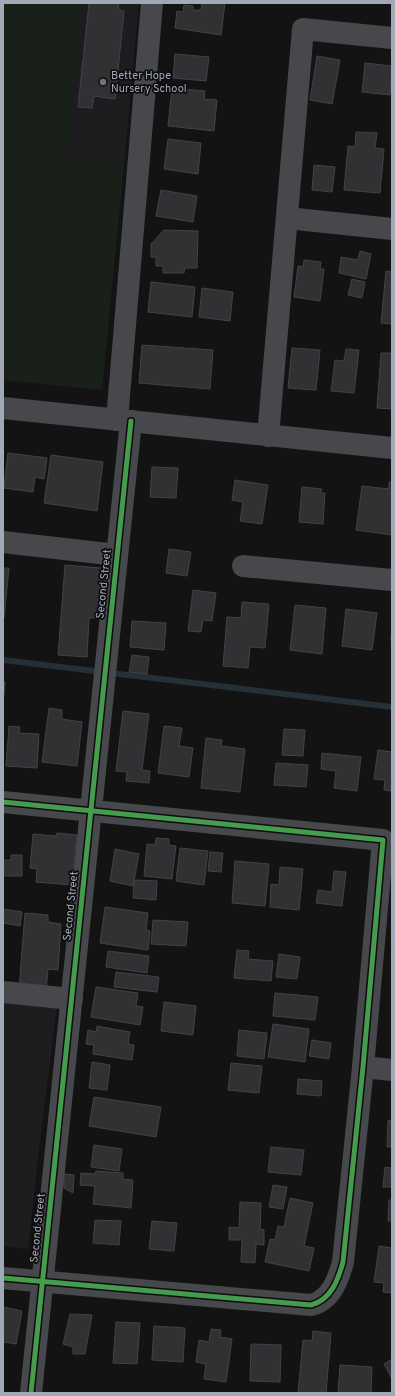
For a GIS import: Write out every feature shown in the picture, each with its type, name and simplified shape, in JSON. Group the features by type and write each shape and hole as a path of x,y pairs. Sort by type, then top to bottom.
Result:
{"street":[{"name":"Second Street","path":"32,1389 117,555 124,420 152,3"},
{"path":"268,436 303,29 392,38"},
{"path":"287,218 392,229"},
{"path":"3,408 392,448"},
{"path":"3,542 117,555"},
{"path":"243,566 392,580"},
{"path":"3,802 383,840 364,1067 343,1262 338,1280 329,1294 319,1303 311,1305 3,1278"},
{"path":"3,992 72,999"},
{"path":"364,1067 392,1070"}],"shaded area":[{"path":"3,3 81,3 67,161 124,166 102,390 3,380"},
{"name":"Better Hope Nursery School","path":"81,3 139,3 124,166 67,161"},
{"path":"3,999 57,1006 28,1249 3,1246"}],"building":[{"path":"89,3 119,3 118,10 124,11 115,99 94,96 92,108 78,107"},
{"path":"202,3 225,3 221,35 175,28 177,11 183,12 184,5 193,6 193,10 201,10"},
{"path":"175,54 209,57 206,81 173,78"},
{"path":"317,56 340,60 332,104 310,100"},
{"path":"365,63 392,66 390,95 362,92"},
{"path":"172,88 205,91 204,99 217,100 214,131 168,126"},
{"path":"356,132 377,133 375,148 384,149 380,193 344,190 348,146 355,147"},
{"path":"168,139 201,143 198,174 164,169"},
{"path":"314,165 335,167 332,192 312,190"},
{"path":"161,190 197,196 193,222 156,216"},
{"path":"164,230 198,231 197,268 185,268 184,273 163,273 163,266 156,266 156,257 151,257 151,244"},
{"path":"360,251 371,254 366,279 339,273 341,257 358,260"},
{"path":"304,260 321,262 320,269 324,269 320,301 294,297 298,266 303,267"},
{"path":"386,271 392,272 392,324 381,323"},
{"path":"352,279 365,282 362,298 348,295"},
{"path":"151,282 195,287 192,317 148,312"},
{"path":"202,288 233,292 230,321 199,317"},
{"path":"142,345 213,350 210,389 139,383"},
{"path":"292,348 320,350 316,390 288,388"},
{"path":"346,349 359,350 354,393 331,391 335,360 344,361"},
{"path":"381,353 392,353 392,409 377,408"},
{"path":"8,453 47,458 44,479 35,477 33,492 4,488"},
{"path":"51,455 103,462 97,511 44,503"},
{"path":"152,467 178,468 176,498 150,497"},
{"path":"235,480 268,485 262,524 240,521 243,502 232,500"},
{"path":"389,482 392,482 392,535 356,530 362,486 389,489"},
{"path":"302,487 322,489 320,493 325,493 323,524 299,522"},
{"path":"169,549 191,552 187,576 166,573"},
{"path":"65,565 101,568 98,618 89,618 87,657 58,655"},
{"path":"3,568 9,568 4,618 3,618"},
{"path":"193,590 216,593 212,621 203,620 201,632 188,631"},
{"path":"242,602 269,604 265,648 250,647 248,668 223,666 227,617 241,618"},
{"path":"295,605 326,608 322,654 290,650"},
{"path":"346,609 377,613 372,650 342,646"},
{"path":"132,621 166,623 164,650 130,647"},
{"path":"391,635 392,635 392,663"},
{"path":"132,655 149,657 147,674 129,672"},
{"path":"3,681 5,682 3,704"},
{"path":"49,708 62,710 62,719 82,722 77,766 42,762"},
{"path":"123,711 149,714 142,770 150,771 149,783 126,781 127,772 116,771"},
{"path":"9,726 20,727 19,733 39,734 37,768 6,766"},
{"path":"164,726 182,728 179,746 193,748 189,777 158,773"},
{"path":"284,729 305,730 303,756 282,755"},
{"path":"206,738 222,740 221,746 245,749 240,792 201,788"},
{"path":"378,750 392,752 392,791 384,790 385,780 374,779"},
{"path":"322,753 361,757 357,791 334,788 336,771 321,769"},
{"path":"276,763 308,765 306,787 274,785"},
{"path":"57,833 77,835 71,885 36,882 37,869 30,868 33,834 56,836"},
{"path":"156,838 169,839 169,845 176,846 172,879 144,876 147,844 155,845"},
{"path":"180,848 208,851 204,885 176,881"},
{"path":"115,849 139,854 133,886 110,881"},
{"path":"210,852 223,853 221,872 208,871"},
{"path":"11,855 22,855 22,876 3,876 3,860 11,860"},
{"path":"235,861 269,864 265,906 232,903"},
{"path":"280,867 303,869 299,910 270,907 271,884 279,885"},
{"path":"334,871 346,872 342,906 316,903 318,890 332,892"},
{"path":"134,880 157,881 156,900 133,898"},
{"path":"105,907 148,913 146,930 150,931 148,950 100,943"},
{"path":"3,909 22,912 20,926 3,923"},
{"path":"25,913 48,915 48,922 61,924 58,970 48,969 46,991 19,989"},
{"path":"153,920 188,922 186,946 151,944"},
{"path":"237,950 249,951 248,959 273,961 271,981 234,978"},
{"path":"108,951 149,956 147,973 106,967"},
{"path":"279,954 300,957 297,979 276,977"},
{"path":"116,972 159,977 157,992 114,987"},
{"path":"96,987 138,993 136,1006 143,1007 140,1025 91,1017"},
{"path":"275,993 318,997 315,1020 273,1016"},
{"path":"164,1002 196,1006 193,1035 161,1031"},
{"path":"273,1024 309,1029 305,1062 268,1057"},
{"path":"97,1026 130,1032 128,1044 134,1045 132,1060 93,1054 94,1045 86,1044 88,1030 96,1032"},
{"path":"239,1030 267,1033 264,1059 237,1056"},
{"path":"312,1040 331,1043 329,1059 309,1056"},
{"path":"92,1062 110,1065 107,1090 89,1088"},
{"path":"231,1063 262,1066 259,1093 228,1090"},
{"path":"298,1079 322,1081 321,1096 297,1094"},
{"path":"94,1097 161,1107 156,1137 89,1126"},
{"path":"388,1120 392,1121 392,1147 387,1147"},
{"path":"94,1145 122,1149 119,1171 91,1167"},
{"path":"271,1147 304,1150 301,1175 268,1172"},
{"path":"385,1167 392,1168 392,1187 383,1187"},
{"path":"96,1171 123,1173 123,1179 133,1180 131,1208 93,1204 95,1186 80,1185 81,1173 95,1174"},
{"path":"64,1174 74,1175 73,1193 64,1188"},
{"path":"273,1185 287,1187 283,1209 269,1207"},
{"path":"290,1198 313,1203 304,1246 314,1248 309,1271 265,1262 270,1239 275,1240 278,1226 284,1227"},
{"path":"389,1200 392,1200 392,1221 388,1221"},
{"path":"240,1202 261,1203 260,1229 264,1230 264,1245 256,1244 255,1263 241,1262 242,1240 229,1240 229,1227 239,1228"},
{"path":"95,1220 121,1221 119,1245 93,1243"},
{"path":"152,1221 177,1223 174,1251 149,1249"},
{"path":"379,1246 392,1248 392,1293 383,1292 384,1283 374,1282"},
{"path":"3,1307 22,1311 16,1344 3,1342"},
{"path":"70,1314 92,1315 85,1354 73,1354 73,1347 63,1344"},
{"path":"116,1322 140,1323 137,1364 113,1363"},
{"path":"154,1326 185,1328 183,1362 152,1360"},
{"path":"211,1329 221,1330 220,1337 232,1339 226,1382 204,1379 206,1364 196,1362 199,1340 209,1342"},
{"path":"313,1331 331,1333 326,1393 298,1393 303,1340 312,1341"},
{"path":"251,1344 281,1345 280,1382 250,1381"},
{"path":"392,1359 392,1379 384,1364"},
{"path":"340,1365 372,1367 371,1393 338,1393"}],"waterway":[{"path":"3,660 392,707"}],"cycle path":[{"path":"31,1393 131,421"},
{"path":"3,802 383,840 363,1067 343,1262 339,1276 329,1294 324,1299 311,1305 3,1278"}],"place":[{"name":"Better Hope Nursery School","path":"103,82"}]}
